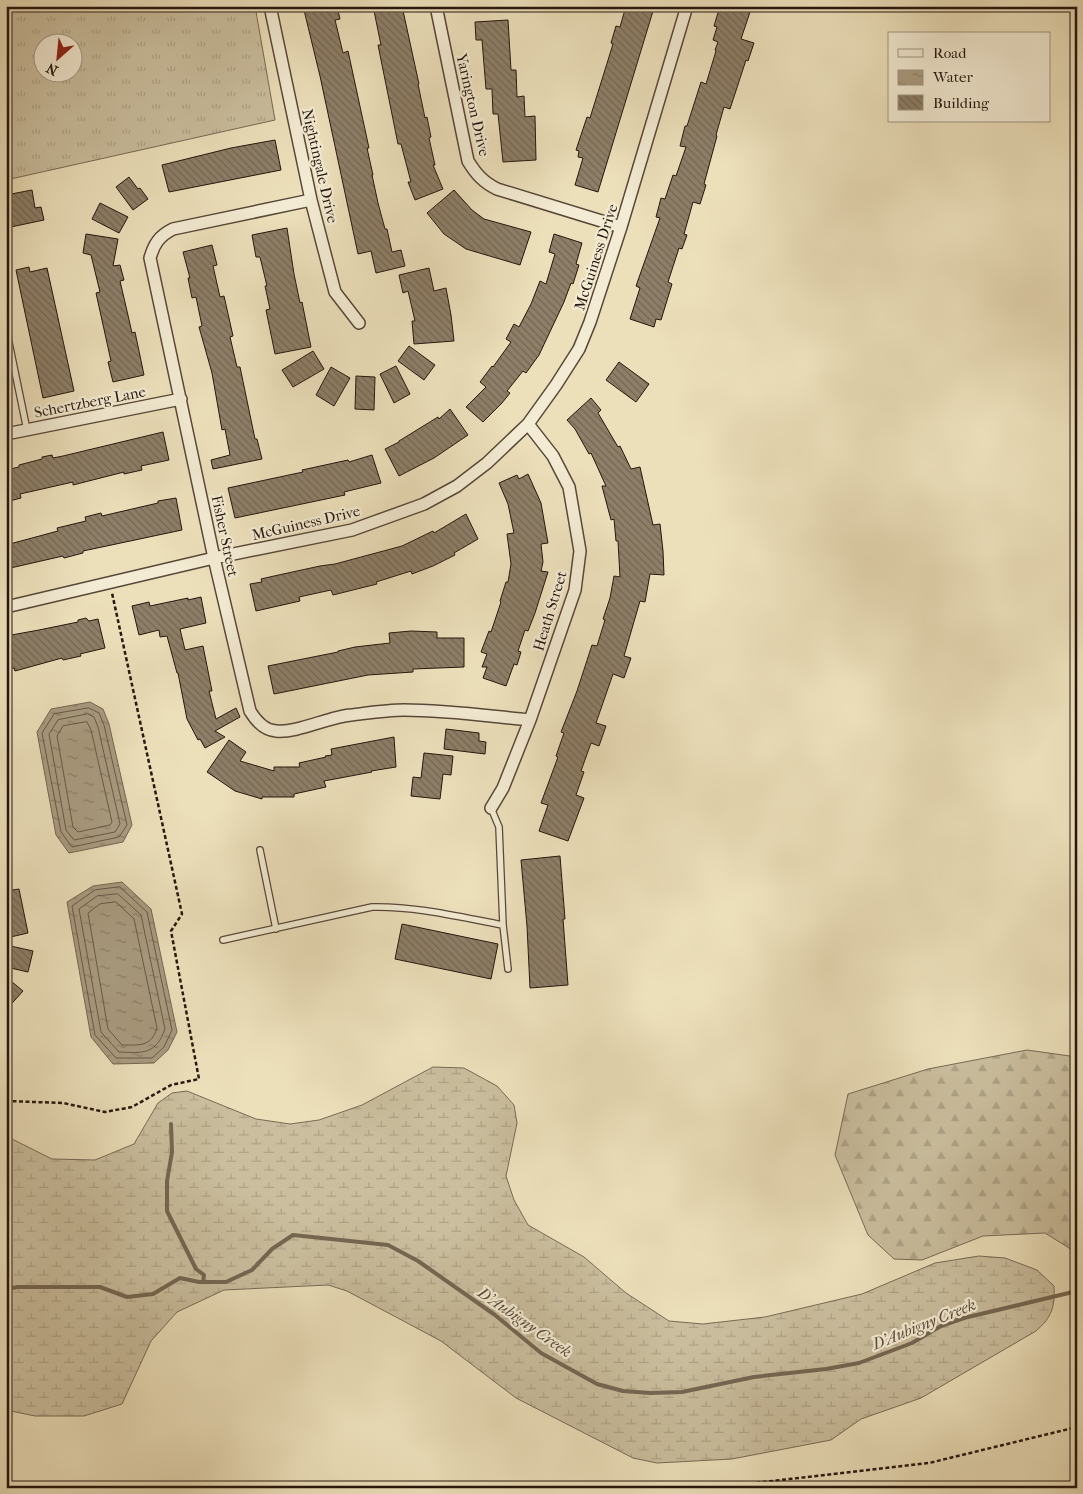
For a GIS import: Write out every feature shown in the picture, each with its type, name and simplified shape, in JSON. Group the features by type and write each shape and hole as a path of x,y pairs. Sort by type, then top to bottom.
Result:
{"street":[{"name":"Nightingale Drive","path":"270,6 311,200 334,292 359,323"},
{"name":"Yarington Drive","path":"436,6 468,161 475,173 484,182 496,189 621,227"},
{"name":"McGuiness Drive","path":"6,607 214,558 352,530 424,504 457,486 487,463 528,424 579,349 590,322 621,227 687,6"},
{"name":"Fisher Street","path":"311,200 173,230 163,234 157,240 150,258 214,558 250,711 256,721 265,728 275,731 346,716 402,710 455,712 530,720"},
{"name":"Schertzberg Lane","path":"6,434 181,399"},
{"name":"Heath Street","path":"491,808 503,788 530,720 575,590 580,551 569,487 553,456 528,424"}],"lane":[{"path":"6,328 27,430"},
{"path":"491,808 499,827 503,924 508,969"},
{"path":"260,850 276,929"},
{"path":"223,940 357,910 391,907 503,924"}],"path":[{"path":"6,1100 63,1103 105,1112 132,1107 171,1085 199,1079 171,931 182,914 110,583"},
{"path":"711,1488 928,1463 1077,1427"}],"green space":[{"path":"6,6 255,6 275,120 6,180"},
{"path":"1027,1050 1077,1057 1077,1253 1045,1233 983,1236 922,1260 894,1259 868,1235 835,1155 848,1094 928,1069"},
{"path":"433,1067 464,1068 497,1086 514,1105 517,1123 506,1176 514,1200 528,1225 584,1257 626,1293 669,1321 703,1324 765,1317 862,1294 935,1263 979,1256 1005,1258 1037,1270 1054,1286 1053,1306 1046,1321 1036,1331 921,1398 861,1419 831,1440 732,1459 657,1463 633,1458 516,1398 441,1341 347,1291 328,1285 224,1290 177,1312 151,1341 122,1404 84,1416 35,1416 6,1410 6,1136 52,1159 95,1160 134,1144 158,1103 172,1093 187,1091 256,1119 290,1124 319,1120 362,1105"}],"water":[{"path":"90,702 103,709 109,724 132,825 123,842 69,853 56,835 37,732 51,709"},
{"path":"122,882 151,909 177,1032 168,1050 154,1063 113,1064 91,1037 67,902 93,886"}],"building":[{"path":"303,6 337,6 340,19 335,20 343,53 348,51 369,148 367,148 378,203 385,229 387,229 392,252 401,250 405,266 376,273 371,251 358,254"},
{"path":"373,6 402,6 425,118 427,117 431,137 429,138 435,165 433,165 443,189 415,200 408,182 411,182 401,144 398,144 378,45 381,45"},
{"path":"626,6 637,6 653,11 598,192 575,185 583,158 578,157 579,151 576,150 587,117 590,118 613,44 611,43 616,26 620,27"},
{"path":"720,6 752,6 741,39 754,43 748,61 746,60 730,109 724,107 700,204 693,202 684,234 687,235 682,249 679,248 668,282 672,284 661,320 656,319 654,327 630,319 640,288 636,286 660,218 656,217 661,198 665,199 673,175 676,176 686,147 680,146 685,126 687,126 701,82 706,84 716,51 718,42 713,40 717,27 714,26"},
{"path":"508,20 511,70 516,70 517,97 524,96 525,117 535,116 536,160 503,162 498,114 493,114 492,89 486,89 482,40 476,40 475,22"},
{"path":"275,140 281,170 169,192 162,165 231,148"},
{"path":"129,177 148,199 133,210 116,187"},
{"path":"32,190 35,208 41,207 44,220 6,228 6,195"},
{"path":"454,190 472,210 484,219 531,232 520,265 466,249 444,234 427,213"},
{"path":"100,203 128,217 119,233 92,219"},
{"path":"287,228 294,274 311,347 275,354 266,310 270,309 265,286 267,286 260,257 256,257 252,235"},
{"path":"86,234 118,239 113,266 120,265 124,280 120,281 132,333 135,332 144,375 113,382 108,362 111,361 96,293 100,292 91,255 83,253"},
{"path":"554,234 582,243 576,264 579,265 573,284 571,283 539,355 526,373 523,371 507,391 510,393 502,403 483,422 466,407 486,387 480,382 511,342 506,339 514,324 519,327 540,281 546,284 555,254 549,252"},
{"path":"212,245 217,265 213,266 220,297 224,296 233,336 230,337 237,367 240,367 255,439 257,439 262,459 213,469 211,460 230,455 225,429 222,430 212,373 199,327 202,326 196,297 192,298 188,278 190,278 183,252"},
{"path":"29,267 30,272 47,268 74,391 43,398 16,270"},
{"path":"429,268 434,291 446,288 454,341 414,344 412,321 415,321 408,291 403,293 399,275"},
{"path":"409,346 435,365 424,380 398,361"},
{"path":"313,351 324,369 293,387 282,370"},
{"path":"619,362 649,384 636,402 606,380"},
{"path":"396,366 410,394 394,403 380,374"},
{"path":"331,367 350,378 334,406 316,395"},
{"path":"356,376 375,377 374,410 355,409"},
{"path":"591,398 601,410 598,413 618,447 620,446 631,469 640,467 653,525 660,524 664,575 650,574 645,602 640,601 624,656 631,658 624,678 613,674 596,723 606,726 599,746 591,743 581,771 584,772 576,795 584,798 568,841 539,831 548,805 541,803 558,757 556,756 564,733 561,732 592,645 597,646 605,620 603,619 610,598 614,576 620,577 618,541 616,541 614,519 611,520 602,486 606,486 591,453 589,454 575,429 567,420"},
{"path":"450,409 468,435 434,458 399,476 385,449 438,417 439,419"},
{"path":"163,432 169,460 141,466 142,470 124,474 124,472 73,485 73,482 20,494 21,498 6,502 6,470 42,459 42,457 52,455 53,458 63,456"},
{"path":"372,455 381,483 344,492 345,495 235,518 228,488 348,460 349,462"},
{"path":"528,474 541,503 548,543 541,544 543,562 541,571 548,572 535,613 528,631 525,630 518,651 521,652 517,665 514,664 506,686 483,678 487,667 482,667 487,654 481,652 489,631 491,632 506,582 508,582 511,564 507,534 514,533 508,504 499,483 517,475 519,479"},
{"path":"176,498 182,530 83,551 83,553 64,558 63,556 6,569 6,545 58,531 57,528 86,521 85,517 101,513 102,516"},
{"path":"466,514 478,539 454,553 455,555 433,566 412,574 411,571 376,582 377,584 333,595 331,590 299,597 300,601 256,611 250,584 262,582 261,579 335,564 402,546 433,531 434,533"},
{"path":"201,597 206,623 180,629 185,650 203,646 212,691 209,691 216,719 236,708 240,717 215,731 225,737 205,748 200,739 198,740 187,719 178,673 167,636 160,637 159,630 139,635 132,606 149,602 150,606"},
{"path":"86,618 89,621 98,619 105,648 80,654 81,656 63,660 62,658 15,671 14,668 6,670 6,636 78,622 78,620"},
{"path":"411,631 437,632 437,638 464,638 464,667 413,669 413,672 368,675 274,694 268,666 355,647 390,643 389,633"},
{"path":"446,729 479,733 479,741 486,742 485,754 444,749"},
{"path":"394,737 396,767 324,781 326,787 294,794 294,797 262,797 262,799 235,791 207,772 229,740 246,752 240,761 274,771 274,767 300,767 299,763 332,755 331,749"},
{"path":"424,753 453,756 451,775 443,774 440,799 411,796 413,777 421,778"},
{"path":"560,856 568,985 530,988 521,860"},
{"path":"19,889 28,933 6,938 6,891"},
{"path":"402,924 498,944 491,979 395,959"},
{"path":"6,945 33,951 28,972 6,967"},
{"path":"6,977 23,991 6,1010"}],"waterway":[{"path":"171,1124 172,1152 167,1181 167,1211 196,1269 204,1275 203,1282"},
{"name":"D'Aubigny Creek","path":"6,1289 18,1287 100,1287 127,1297 153,1294 180,1278 199,1282 226,1282 252,1270 272,1249 293,1235 388,1245 418,1261 495,1315 541,1353 597,1384 623,1391 650,1393 682,1392 754,1377 826,1369 859,1363 912,1343 941,1326 964,1318 1077,1291"}]}
